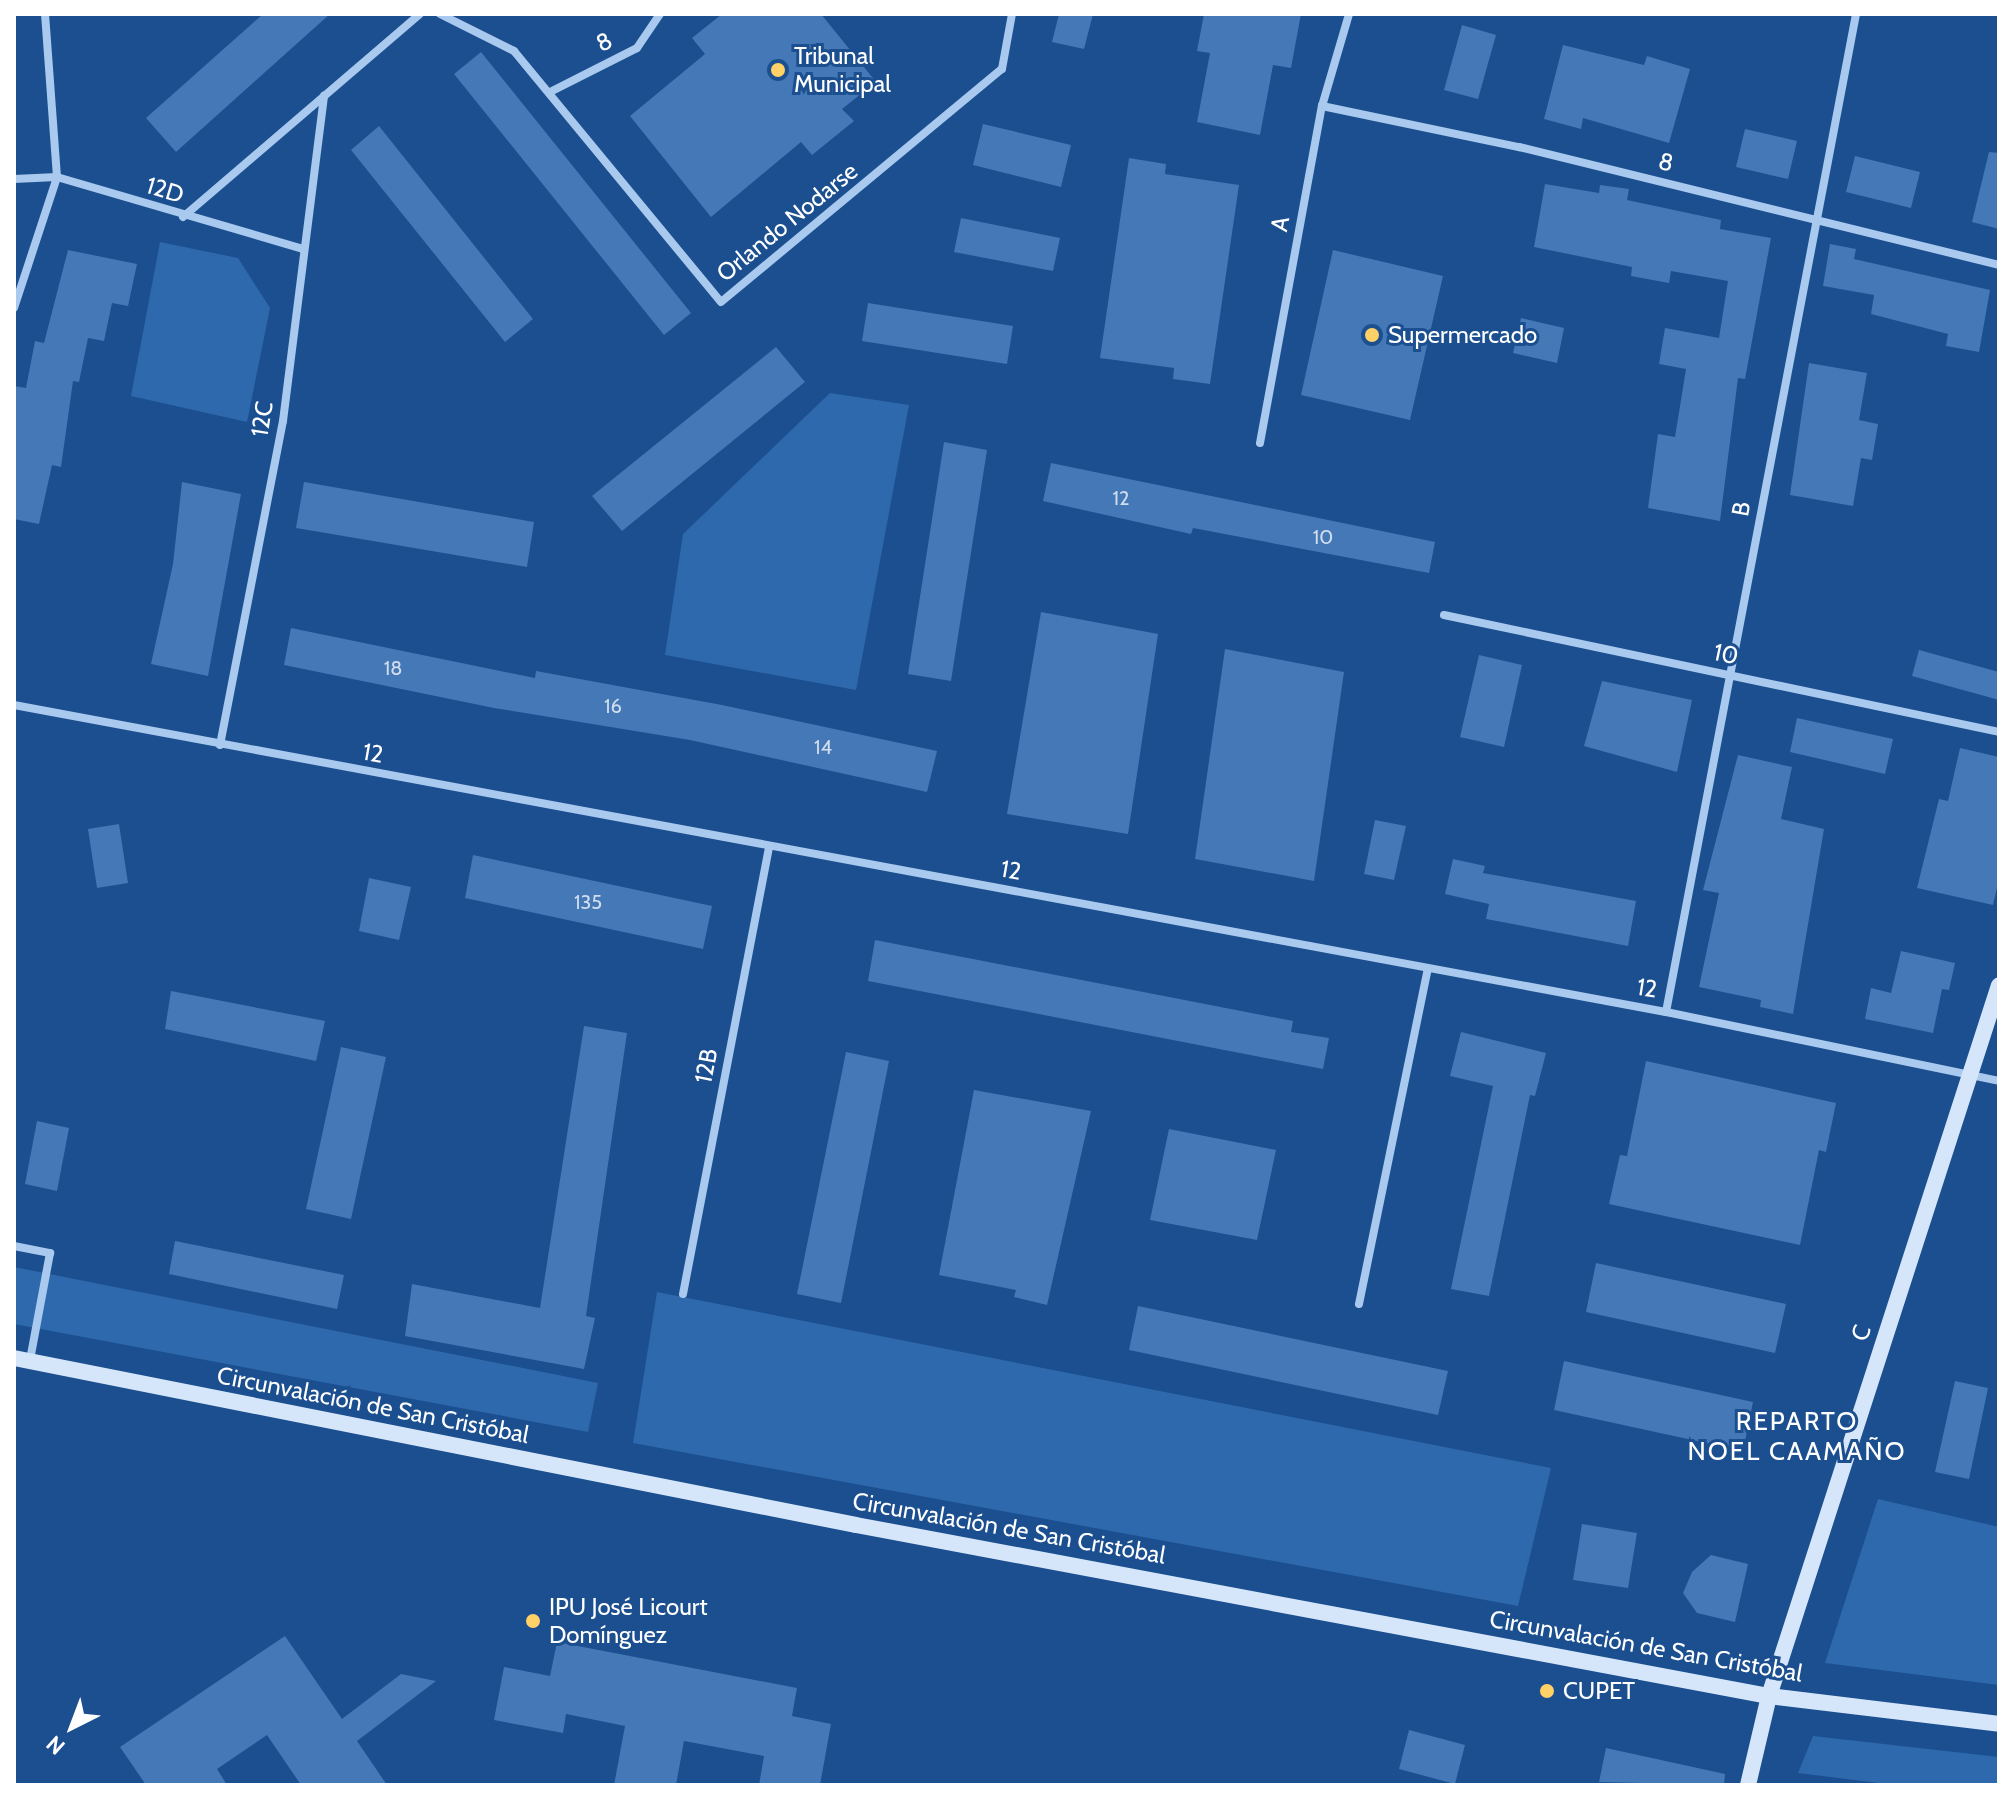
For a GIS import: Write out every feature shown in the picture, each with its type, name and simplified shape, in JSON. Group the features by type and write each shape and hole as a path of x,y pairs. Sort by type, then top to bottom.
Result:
{"main road":[{"name":"C","path":"1748,1785 1769,1696 1999,985"},
{"name":"Circunvalación de San Cristóbal","path":"22,1359 841,1522 1769,1696 1999,1724"}],"street":[{"path":"14,308 57,177 45,14"},
{"path":"183,217 420,14"},
{"name":"Orlando Nodarse","path":"440,14 514,51 552,91 721,302 1002,69 1012,14"},
{"name":"8","path":"552,91 637,48 660,14"},
{"name":"A","path":"1260,443 1322,106 1349,14"},
{"name":"B","path":"1666,1012 1856,14"},
{"name":"12C","path":"220,745 283,421 324,96"},
{"name":"8","path":"1322,106 1519,147 1999,265"},
{"name":"12D","path":"14,179 57,177 183,217 303,249"},
{"name":"10","path":"1444,615 1999,732"},
{"name":"12","path":"14,705 1666,1012 1999,1081"},
{"name":"12B","path":"683,1294 769,846"},
{"path":"1359,1304 1428,969"},
{"path":"14,1246 50,1253 22,1359"}],"shaded area":[{"path":"160,242 238,258 270,308 247,422 131,396"},
{"path":"830,393 909,405 856,690 665,655 683,534"},
{"path":"14,1267 598,1383 588,1432 14,1324"},
{"path":"657,1292 1551,1468 1518,1606 633,1443"},
{"path":"1878,1499 1999,1527 1999,1685 1825,1663"},
{"path":"1813,1736 1999,1757 1999,1785 1895,1785 1798,1773"}],"building":[{"path":"263,14 330,14 176,152 146,118"},
{"path":"722,14 821,14 876,82 842,109 854,121 812,155 801,142 711,217 630,116 705,54 692,38"},
{"path":"1059,14 1093,14 1084,49 1052,42"},
{"path":"1204,14 1301,14 1291,68 1273,65 1260,135 1197,122 1210,53 1197,51"},
{"path":"1462,25 1496,35 1478,99 1444,90"},
{"path":"1563,45 1644,65 1647,56 1690,69 1669,143 1583,118 1581,129 1544,119"},
{"path":"481,52 691,313 664,335 454,74"},
{"path":"983,124 1071,145 1061,187 973,165"},
{"path":"379,126 533,319 505,342 351,150"},
{"path":"1745,129 1797,141 1788,179 1736,167"},
{"path":"1989,152 1999,153 1999,229 1972,222"},
{"path":"1855,156 1920,172 1911,208 1846,192"},
{"path":"1129,158 1166,164 1165,174 1239,185 1210,384 1173,379 1174,368 1100,358"},
{"path":"1545,184 1599,193 1600,185 1629,189 1627,200 1721,220 1720,229 1771,238 1745,379 1738,378 1720,521 1648,508 1658,434 1675,437 1686,369 1659,364 1665,328 1719,338 1728,281 1671,271 1669,283 1631,276 1632,267 1534,247"},
{"path":"961,218 1060,238 1053,271 954,252"},
{"path":"1830,244 1856,249 1854,259 1990,290 1979,352 1946,346 1948,334 1871,314 1874,295 1823,286"},
{"path":"68,250 137,264 128,306 112,303 104,341 88,338 79,382 73,381 61,467 52,465 39,524 14,519 14,386 26,388 35,341 44,343"},
{"name":"Supermercado","path":"1333,250 1443,276 1410,420 1301,395"},
{"path":"868,303 1013,326 1007,364 862,341"},
{"path":"1521,318 1564,328 1557,363 1513,353"},
{"path":"776,347 805,382 622,531 592,496"},
{"path":"1809,363 1867,373 1859,420 1878,424 1872,460 1861,458 1853,506 1790,495"},
{"path":"944,442 987,450 951,681 908,674"},
{"path":"1051,463 1435,542 1429,573 1193,528 1191,534 1043,501"},
{"path":"182,482 241,494 208,676 151,664 173,564"},
{"path":"304,482 534,522 527,567 296,528"},
{"path":"1041,612 1158,634 1128,834 1007,814"},
{"path":"291,628 535,678 536,671 722,705 937,751 927,792 690,740 494,708 284,665"},
{"path":"1225,649 1344,672 1314,881 1195,859"},
{"path":"1919,650 1999,672 1999,700 1912,676"},
{"path":"1479,655 1522,665 1504,747 1460,737"},
{"path":"1602,681 1692,700 1677,772 1584,746"},
{"path":"1797,718 1893,739 1885,774 1790,752"},
{"path":"1960,748 1999,757 1999,879 1993,905 1917,888 1939,799 1948,801"},
{"path":"1738,755 1792,767 1781,819 1824,829 1793,1014 1760,1007 1761,1000 1699,987 1719,893 1703,890"},
{"path":"1375,820 1406,826 1394,880 1364,874"},
{"path":"119,824 128,883 97,888 88,829"},
{"path":"473,855 712,906 703,949 465,898"},
{"path":"1453,859 1485,866 1483,873 1636,901 1628,946 1486,919 1489,904 1445,894"},
{"path":"369,878 411,887 399,940 359,931"},
{"path":"875,940 1293,1021 1291,1032 1329,1038 1323,1069 868,981"},
{"path":"1901,951 1955,963 1949,990 1942,989 1933,1033 1865,1019 1871,988 1891,993"},
{"path":"171,991 325,1021 316,1061 165,1029"},
{"path":"584,1026 627,1033 586,1316 595,1318 584,1369 405,1336 412,1284 540,1308"},
{"path":"1461,1032 1546,1053 1535,1096 1530,1095 1489,1296 1451,1289 1493,1086 1450,1076"},
{"path":"341,1047 386,1057 351,1219 306,1209"},
{"path":"846,1052 889,1061 841,1303 797,1294"},
{"path":"1646,1061 1836,1103 1826,1152 1819,1150 1800,1245 1609,1204 1620,1155 1627,1156"},
{"path":"974,1090 1091,1111 1047,1305 1014,1297 1016,1290 939,1275"},
{"path":"37,1121 69,1128 57,1191 25,1184"},
{"path":"1169,1129 1276,1150 1257,1240 1150,1220"},
{"path":"175,1241 344,1275 337,1309 169,1274"},
{"path":"1596,1263 1786,1304 1775,1353 1586,1312"},
{"path":"1138,1306 1448,1371 1438,1415 1129,1350"},
{"path":"1564,1361 1753,1402 1743,1451 1554,1410"},
{"path":"1955,1381 1988,1388 1969,1479 1935,1472"},
{"path":"1582,1524 1637,1533 1628,1588 1573,1580"},
{"path":"1711,1555 1748,1564 1735,1622 1697,1613 1683,1593 1692,1572"},
{"path":"285,1636 342,1719 401,1674 436,1681 357,1741 387,1785 301,1785 267,1735 217,1769 227,1785 146,1785 120,1747"},
{"path":"557,1642 797,1688 792,1716 831,1724 820,1785 759,1785 764,1756 684,1741 676,1785 614,1785 625,1726 566,1714 563,1733 494,1720 504,1667 550,1676"},
{"path":"1409,1730 1465,1745 1455,1784 1399,1769"},
{"path":"1606,1748 1725,1774 1724,1785 1599,1782"}],"place":[{"name":"Tribunal Municipal","path":"778,70"},
{"name":"Supermercado","path":"1372,335"},
{"name":"IPU José Licourt Domínguez","path":"533,1621"},
{"name":"CUPET","path":"1547,1691"}],"district":[{"name":"REPARTO NOEL CAAMAÑO","path":"1797,1437"}]}
